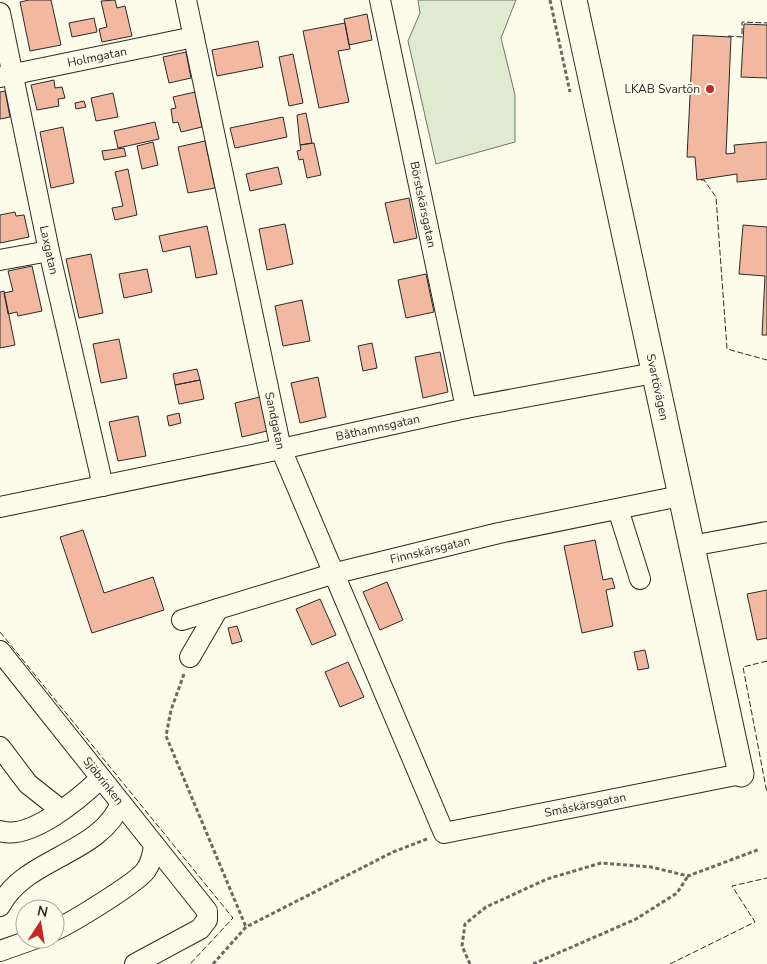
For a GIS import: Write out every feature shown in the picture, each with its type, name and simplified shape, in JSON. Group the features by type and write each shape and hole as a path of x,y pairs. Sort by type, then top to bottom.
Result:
{"main road":[{"name":"Svartövägen","path":"574,0 741,774"}],"street":[{"name":"Sandgatan","path":"186,0 281,450 332,574 441,825"},
{"name":"Börstskärsgatan","path":"380,0 466,408"},
{"name":"Laxgatan","path":"0,14 6,76 49,251 103,486"},
{"name":"Holmgatan","path":"6,76 194,37"},
{"path":"0,260 49,251"},
{"name":"Båthamnsgatan","path":"103,486 281,450 466,408 654,373"},
{"path":"0,507 103,486"},
{"name":"Finnskärsgatan","path":"182,620 332,574 499,532 680,496"},
{"path":"618,509 640,580"},
{"path":"691,546 767,532"},
{"path":"190,657 218,610"},
{"name":"Sjöbrinken","path":"0,651 207,911 207,920 200,929 135,964"},
{"path":"0,747 28,784 60,810"},
{"name":"Småskärsgatan","path":"441,825 741,774"},
{"path":"0,832 8,834 23,832 37,826 101,778"},
{"path":"0,906 4,898 25,879 101,832 116,817 121,803"},
{"path":"65,924 118,892 145,872 152,859 154,845"},
{"path":"3,964 0,953 15,947"}],"path":[{"path":"190,657 171,710 166,736 246,927"},
{"path":"213,964 246,927 393,852 441,825"},
{"path":"470,964 462,946 465,924 486,907 547,879 602,863 651,867 688,876 760,849"},
{"path":"533,964 636,919 677,893 688,876"}],"green space":[{"path":"418,0 516,0 501,38 515,95 515,142 436,164 408,41 420,13"}],"building":[{"path":"51,0 61,45 30,51 20,2"},
{"path":"115,0 117,8 125,6 132,36 102,42 99,29 107,27 101,1"},
{"path":"367,14 372,40 349,45 344,19"},
{"path":"94,18 97,32 72,37 69,23"},
{"path":"345,23 350,49 338,51 349,102 319,108 303,31"},
{"path":"744,24 767,25 767,78 741,77"},
{"name":"LKAB Svartön","path":"693,35 731,37 726,154 735,153 734,145 767,142 767,179 737,182 737,174 697,180 695,157 687,157"},
{"path":"258,41 263,67 217,76 212,50"},
{"path":"186,52 191,78 169,83 163,57"},
{"path":"293,54 303,103 289,106 279,57"},
{"path":"54,80 55,88 62,87 65,98 58,99 59,106 37,110 31,85"},
{"path":"5,91 10,117 0,119 0,92"},
{"path":"195,92 202,127 181,132 178,122 173,123 171,109 176,108 173,97"},
{"path":"113,93 118,117 96,121 91,98"},
{"path":"84,101 86,107 76,109 75,103"},
{"path":"306,113 312,143 300,145 297,115"},
{"path":"283,117 287,137 235,148 230,128"},
{"path":"155,122 159,139 118,148 114,131"},
{"path":"63,127 74,183 51,188 40,132"},
{"path":"205,141 215,188 188,193 178,147"},
{"path":"153,142 158,165 142,169 137,146"},
{"path":"314,143 321,175 307,178 303,159 299,160 297,151 301,150 300,145"},
{"path":"124,148 126,156 104,160 102,151"},
{"path":"278,167 282,184 250,191 246,174"},
{"path":"128,169 137,215 115,220 112,208 123,206 115,172"},
{"path":"409,198 417,238 394,243 385,203"},
{"path":"15,212 16,216 24,215 29,237 0,243 0,215"},
{"path":"285,224 293,264 267,270 259,229"},
{"path":"743,225 767,227 767,335 762,335 765,276 739,274"},
{"path":"207,226 217,274 196,278 190,246 163,252 159,236"},
{"path":"91,254 103,313 79,318 66,259"},
{"path":"32,266 42,311 18,316 17,312 8,314 4,293 13,291 8,271"},
{"path":"147,269 152,292 124,298 119,274"},
{"path":"426,274 434,312 406,318 398,280"},
{"path":"4,291 15,345 0,348 0,292"},
{"path":"302,300 310,341 283,346 275,306"},
{"path":"119,339 127,378 101,383 93,344"},
{"path":"372,343 377,368 363,371 358,346"},
{"path":"440,352 448,392 423,398 415,357"},
{"path":"197,369 200,380 175,385 173,374"},
{"path":"318,377 326,417 300,423 291,383"},
{"path":"200,380 204,399 179,404 175,385"},
{"path":"260,397 267,431 242,437 235,403"},
{"path":"179,413 181,423 169,426 167,416"},
{"path":"138,416 146,456 118,461 109,422"},
{"path":"83,530 104,593 153,577 164,610 92,633 60,537"},
{"path":"595,540 603,580 612,578 615,588 606,590 613,626 582,633 564,546"},
{"path":"387,582 403,620 380,630 363,592"},
{"path":"767,590 767,638 757,640 747,594"},
{"path":"320,599 336,635 312,645 296,609"},
{"path":"237,626 242,641 232,644 228,628"},
{"path":"645,650 649,668 638,670 634,652"},
{"path":"348,662 364,697 340,707 325,672"}],"fence":[{"path":"728,36 742,37 742,22 767,23"},
{"path":"701,180 704,180 716,197 727,349 767,360"},
{"path":"0,632 233,918 190,964"},
{"path":"767,661 743,667 767,793"},
{"path":"670,964 755,922 732,886 767,878"}],"place":[{"name":"LKAB Svartön","path":"710,89"}]}
